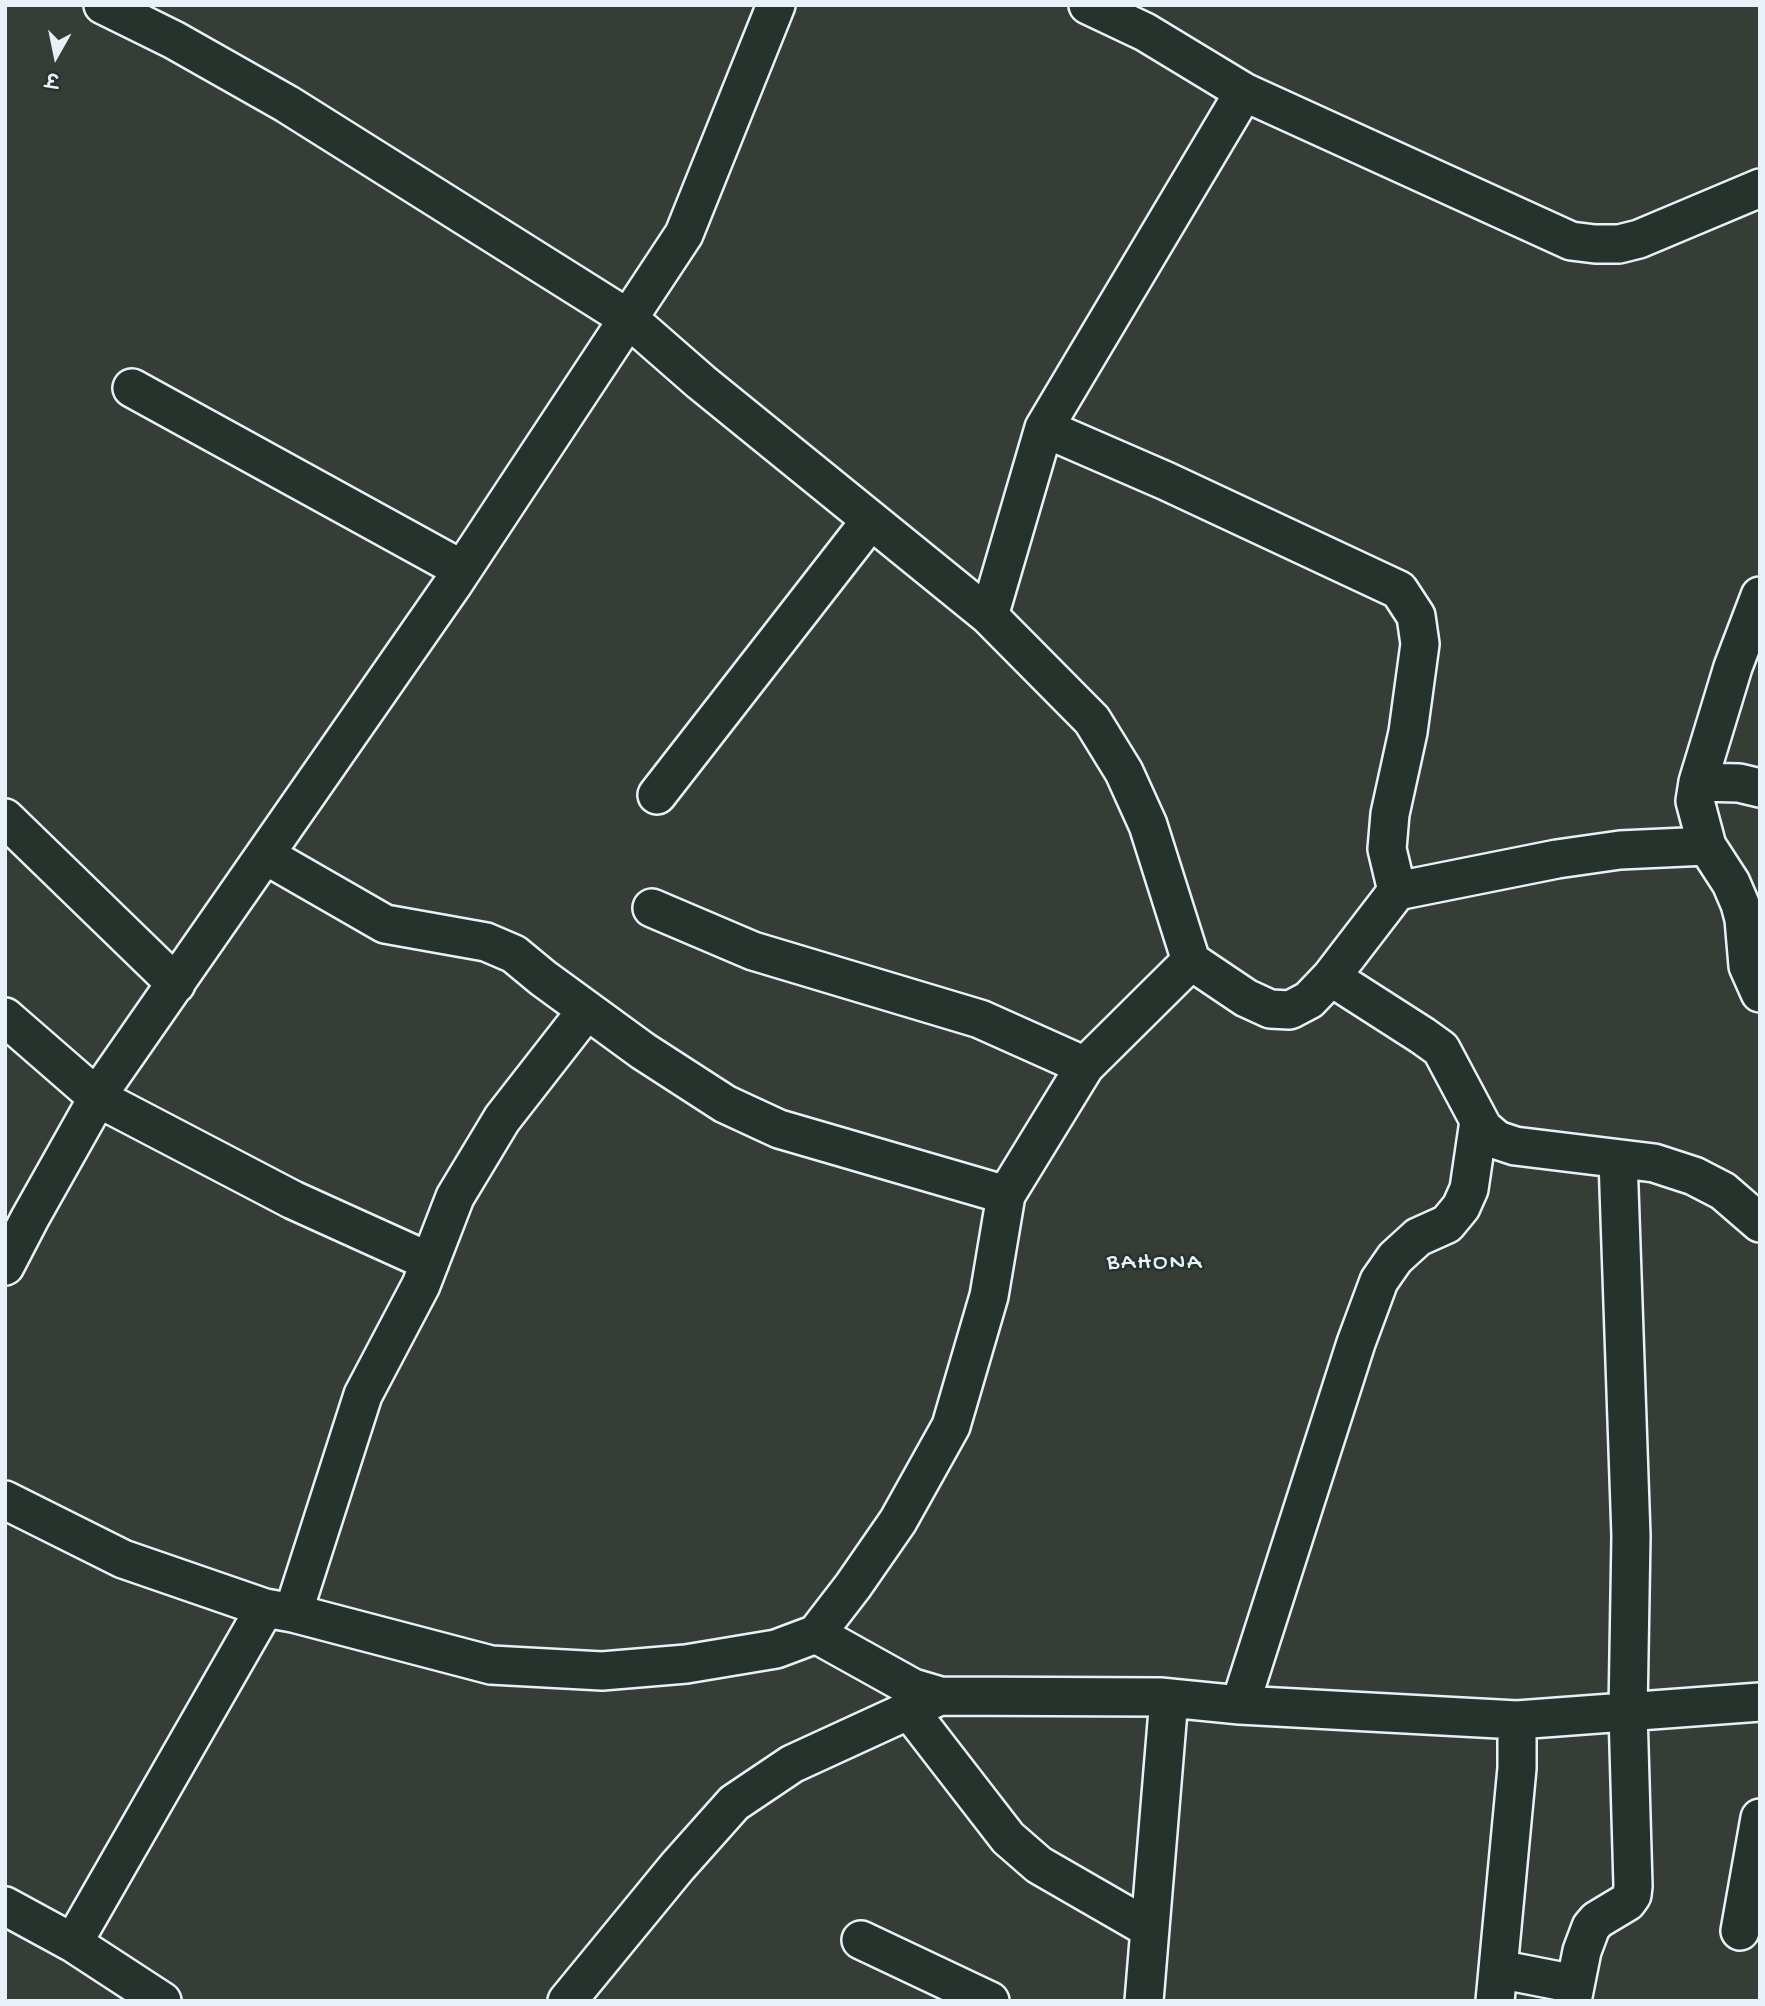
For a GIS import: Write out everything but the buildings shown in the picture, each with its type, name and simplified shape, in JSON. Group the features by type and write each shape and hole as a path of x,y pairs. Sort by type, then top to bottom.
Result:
{"street":[{"path":"103,5 174,40 287,104 629,319 701,382 989,615 1092,720 1124,772 1148,825 1191,961 1246,998 1270,1009 1290,1010 1309,1000 1331,977 1397,891 1557,859 1620,850 1707,846"},
{"path":"5,1266 17,1215 461,569 684,234 776,5"},
{"path":"1088,5 1145,32 1244,92 1571,240 1619,244 1639,239 1760,188"},
{"path":"989,615 1044,428 1244,92"},
{"path":"132,388 461,569"},
{"path":"1044,428 1166,481 1399,590 1416,616 1420,643 1408,732 1390,814 1387,849 1397,891"},
{"path":"657,796 872,520"},
{"path":"1760,596 1732,667 1698,782 1695,801 1707,846 1731,883 1740,904 1748,966 1760,993"},
{"path":"1698,782 1739,783 1760,788"},
{"path":"5,818 176,984"},
{"path":"265,855 385,923 485,942 514,954 643,1051 725,1104 779,1129 1006,1195"},
{"path":"652,908 752,951 980,1019 1085,1066"},
{"path":"5,1500 123,1559 279,1611 491,1665 602,1671 685,1664 776,1649 816,1634 898,1521 951,1426 989,1296 1006,1195 1085,1066 1191,961"},
{"path":"1331,977 1441,1049 1469,1105 1479,1121 1497,1140 1515,1146 1654,1163 1694,1176 1723,1191 1760,1223"},
{"path":"73,1944 279,1611 363,1395 421,1285 455,1197 502,1119 587,1010"},
{"path":"5,1017 98,1098 293,1200 430,1262"},
{"path":"1240,1705 1356,1343 1379,1281 1395,1258 1418,1237 1447,1224 1461,1206 1469,1189 1479,1121"},
{"path":"1517,1720 1517,1768 1496,1985 1574,1993 1582,1951 1591,1927 1597,1920 1620,1908 1632,1895 1628,1712 1631,1536 1618,1159"},
{"path":"816,1634 913,1688 1008,1838 1040,1865 1150,1928"},
{"path":"1144,2001 1170,1698"},
{"path":"567,2001 677,1867 734,1803 792,1764 924,1703 1170,1698 1240,1705 1517,1720 1760,1702"},
{"path":"1740,1931 1760,1818"},
{"path":"5,1906 73,1944 162,2001"},
{"path":"861,1940 990,2001"}],"district":[{"name":"BAHONA","path":"1155,1264"}]}
